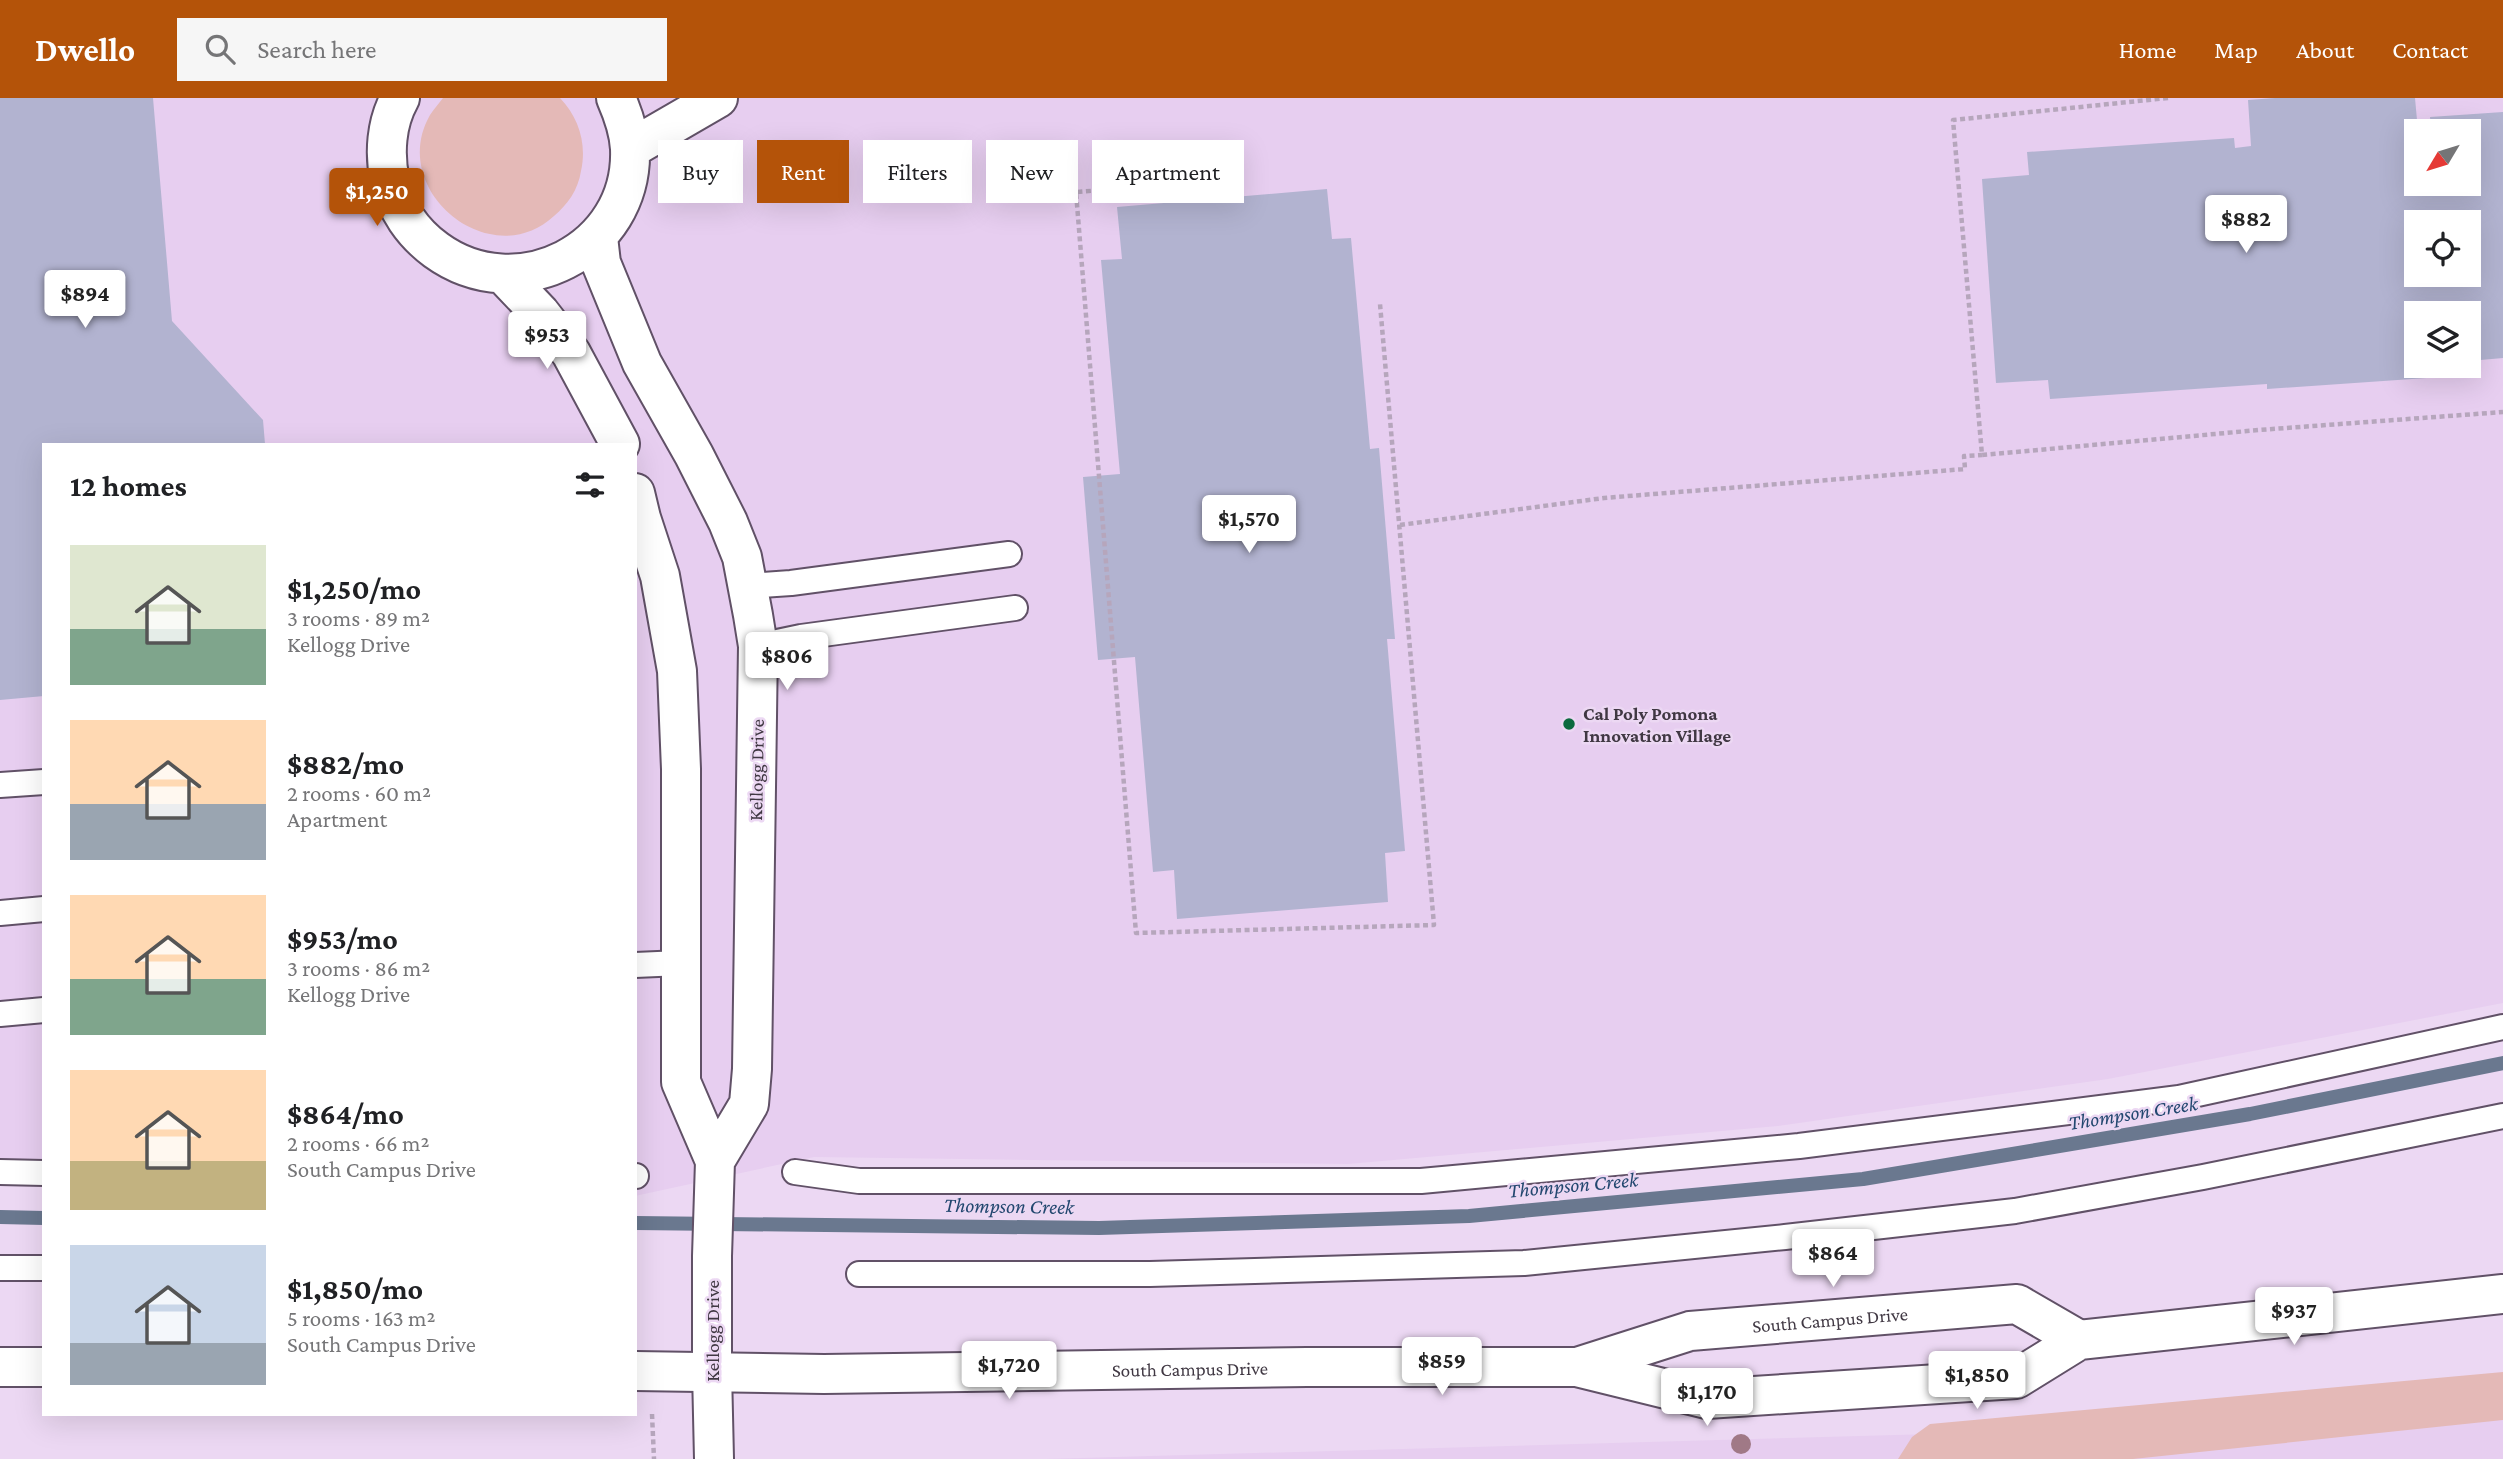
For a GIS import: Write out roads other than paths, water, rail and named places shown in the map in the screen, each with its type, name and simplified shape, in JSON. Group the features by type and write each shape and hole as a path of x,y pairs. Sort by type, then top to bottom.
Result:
{"street":[{"path":"400,98 394,108 387,135 386,165 393,193 406,219 425,242 449,259 475,270 505,275 538,271 570,258 598,237 612,218 622,196 630,149 625,119 616,98"},
{"path":"630,149 718,98"},
{"name":"Kellogg Drive","path":"598,237 601,263 638,352 728,523 742,557 758,646 752,1069 748,1104 715,1174"},
{"path":"505,275 540,313 571,353 619,443"},
{"name":"Kellogg Drive","path":"637,501 660,576 677,671 681,769 681,1082 715,1174 712,1256 714,1459"},
{"name":"South Campus Drive","path":"637,1371 824,1374 1307,1367 1577,1367 1707,1399 2016,1378 2079,1340 2503,1294"},
{"name":"South Campus Drive","path":"1577,1367 1689,1331 2017,1304 2079,1340"},
{"path":"0,1367 42,1367"}],"lane":[{"path":"748,586 791,583 1009,554"},
{"path":"758,646 802,637 1015,608"},
{"path":"0,785 42,782"},
{"path":"0,913 42,909"},
{"path":"637,965 681,963"},
{"path":"0,1014 42,1010"},
{"path":"795,1172 859,1181 1420,1181 1799,1146 2179,1098 2503,1027"},
{"path":"859,1274 1150,1274 1537,1261 2015,1211 2217,1174 2503,1116"},
{"path":"0,1172 42,1173"},
{"path":"0,1268 42,1268"}],"waterway":[{"name":"Thompson Creek","path":"637,1223 1099,1228 1469,1216 1863,1179 2250,1114 2503,1063"},
{"name":"Thompson Creek","path":"0,1217 42,1218"}],"place":[{"name":"Cal Poly Pomona Innovation Village","path":"1569,724"}]}
